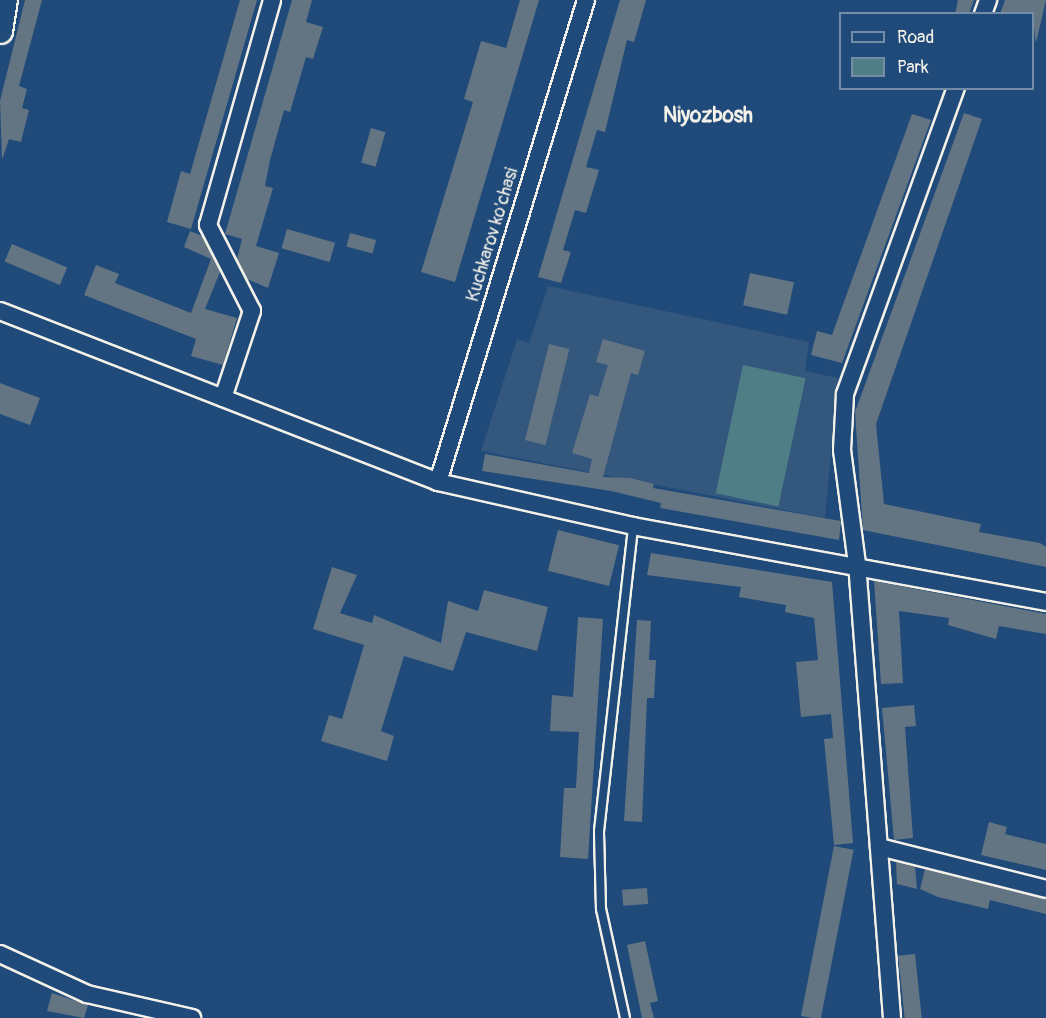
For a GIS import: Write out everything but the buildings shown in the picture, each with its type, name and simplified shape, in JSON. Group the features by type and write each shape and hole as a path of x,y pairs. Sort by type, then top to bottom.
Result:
{"main road":[{"path":"0,32 5,0"}],"street":[{"path":"223,398 252,310 208,225 272,0"},
{"name":"Kuchkarov ko'chasi","path":"438,482 585,0"},
{"path":"892,1018 857,564 842,450 844,394 955,90"},
{"path":"0,311 438,482 633,526 857,564 1046,602"},
{"path":"879,847 1046,888"},
{"path":"0,954 87,994 192,1018"}],"lane":[{"path":"625,1018 601,909 599,831 633,526"}],"shaded area":[{"path":"548,286 809,342 805,371 838,378 825,518 481,451 517,339 529,343"}],"green space":[{"path":"743,365 806,378 778,506 716,493"}],"district":[{"name":"Niyozbosh","path":"708,116"}]}
